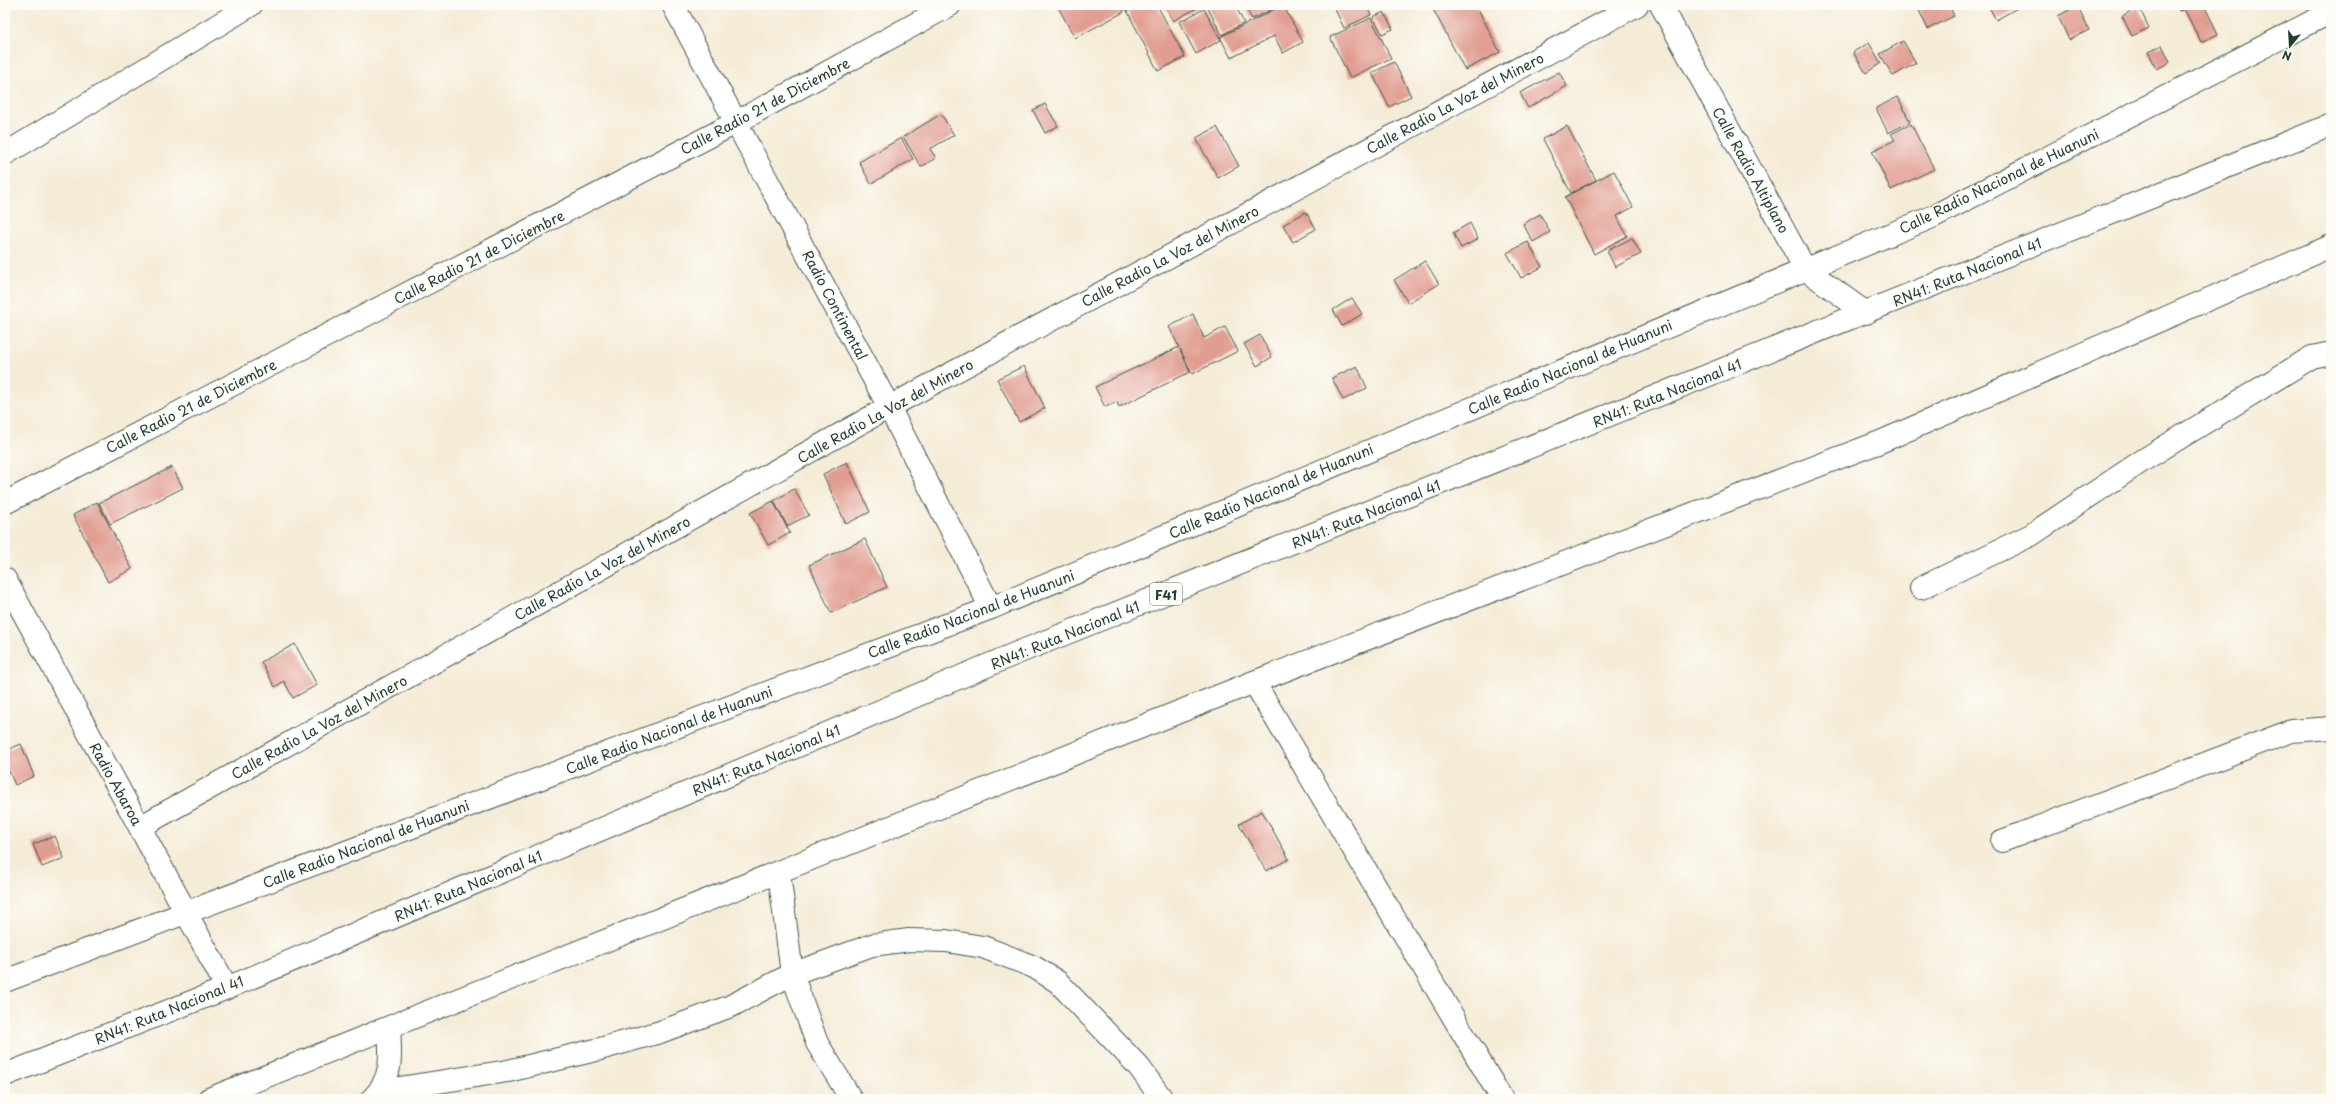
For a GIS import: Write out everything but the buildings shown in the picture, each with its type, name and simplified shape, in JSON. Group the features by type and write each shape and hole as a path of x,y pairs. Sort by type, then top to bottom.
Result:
{"street":[{"path":"5,154 251,5"},
{"name":"Radio Continental","path":"674,5 889,407 991,608"},
{"name":"Calle Radio 21 de Diciembre","path":"5,503 737,122 950,5"},
{"name":"Calle Radio La Voz del Minero","path":"140,827 889,407 1637,5"},
{"name":"Calle Radio Altiplano","path":"1661,5 1805,269 1866,313"},
{"name":"Calle Radio Nacional de Huanuni","path":"5,981 991,608 1932,217 2331,12"},
{"name":"RN41: Ruta Nacional 41","path":"5,1075 227,988 1017,654 2331,125"},
{"path":"209,1099 389,1029 1254,682 1880,442 2331,246"},
{"path":"1921,588 2031,535 2178,438 2312,357 2331,352"},
{"name":"Radio Abaroa","path":"5,579 12,607 140,827 227,988"},
{"path":"1254,682 1502,1099"},
{"path":"2002,841 2291,731 2331,728"},
{"path":"778,873 792,974 817,1042 851,1099"},
{"path":"376,1095 508,1071 600,1049 660,1032 731,1006 792,974 872,946 909,940 946,941 983,947 1009,956 1058,982 1139,1067 1162,1099"},
{"path":"376,1095 391,1060 389,1029"}]}
